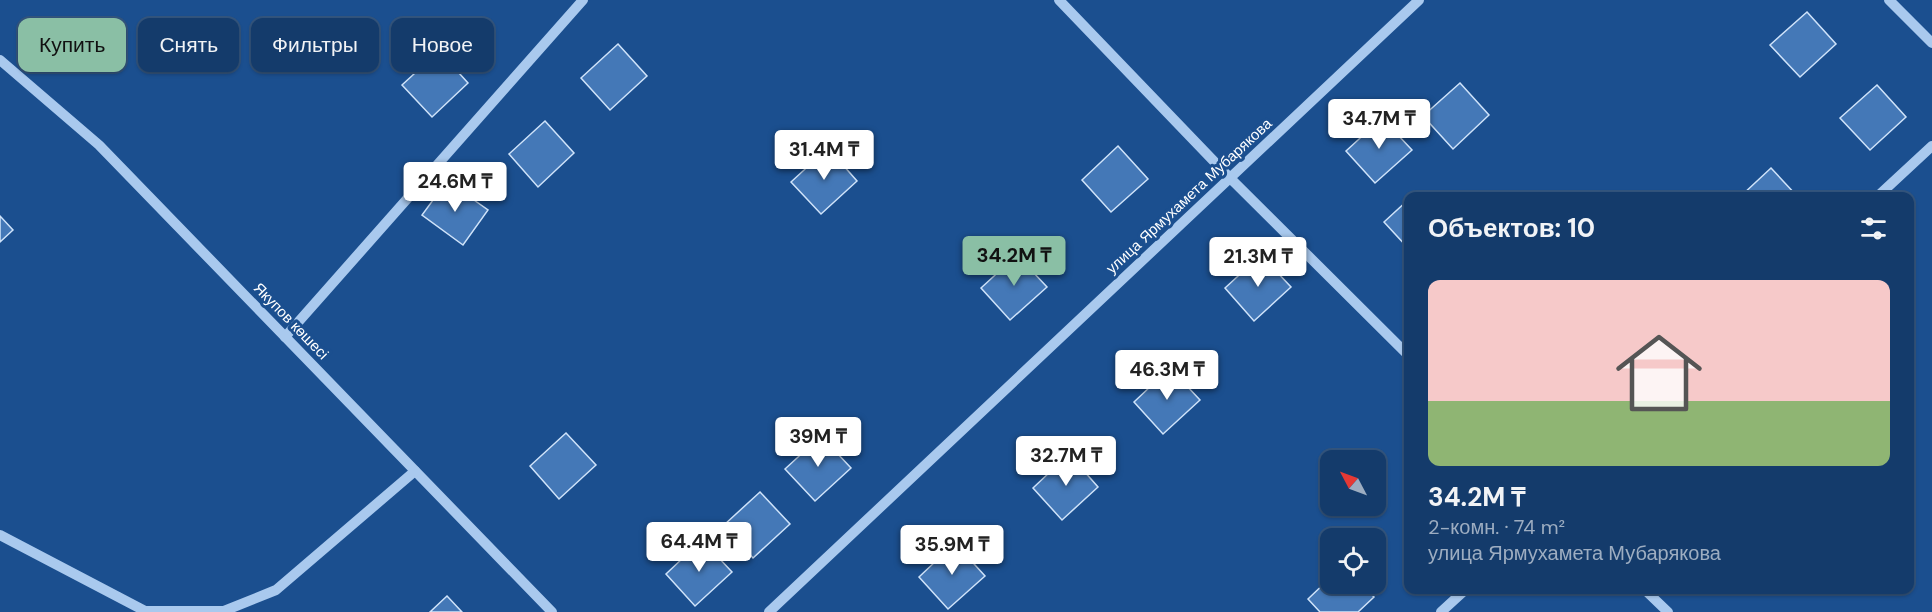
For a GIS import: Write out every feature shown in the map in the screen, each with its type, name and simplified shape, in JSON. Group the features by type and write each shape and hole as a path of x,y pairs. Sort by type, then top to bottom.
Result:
{"street":[{"path":"285,337 583,0"},
{"path":"1059,0 1230,178 1404,351"},
{"name":"улица Ярмухамета Мубарякова","path":"769,612 1419,0"},
{"path":"1889,0 1932,43"},
{"name":"Якупов көшесі","path":"0,60 99,145 552,612"},
{"path":"1882,192 1932,146"},
{"path":"0,535 145,611 224,611 276,590 415,471"},
{"path":"1441,612 1461,594"},
{"path":"1649,594 1668,612"}],"building":[{"path":"1807,12 1836,44 1800,77 1770,45"},
{"path":"618,44 647,76 610,110 581,78"},
{"path":"416,72 458,72 468,83 432,117 402,85"},
{"path":"1460,83 1489,115 1453,149 1423,116"},
{"path":"1877,85 1906,117 1870,150 1840,118"},
{"path":"1382,118 1412,150 1375,183 1346,151"},
{"path":"545,121 574,153 538,187 509,154"},
{"path":"1118,146 1148,179 1111,212 1082,180"},
{"path":"828,148 857,181 821,214 791,182"},
{"path":"1771,168 1793,192 1745,192"},
{"path":"447,181 488,210 463,245 422,215"},
{"path":"1404,204 1404,244 1384,222"},
{"path":"0,216 13,230 0,242"},
{"path":"1017,255 1047,287 1010,320 981,288"},
{"path":"1261,255 1291,287 1254,321 1225,288"},
{"path":"1170,368 1200,400 1163,434 1134,402"},
{"path":"566,433 596,465 559,499 530,466"},
{"path":"821,436 851,468 815,501 785,469"},
{"path":"1069,454 1098,487 1062,520 1033,488"},
{"path":"760,492 790,524 753,558 724,525"},
{"path":"702,540 732,572 695,606 666,574"},
{"path":"955,543 985,576 948,609 919,577"},
{"path":"1320,588 1320,594 1371,594 1374,597 1358,612 1320,612 1308,599"},
{"path":"447,596 462,612 430,612"}]}
